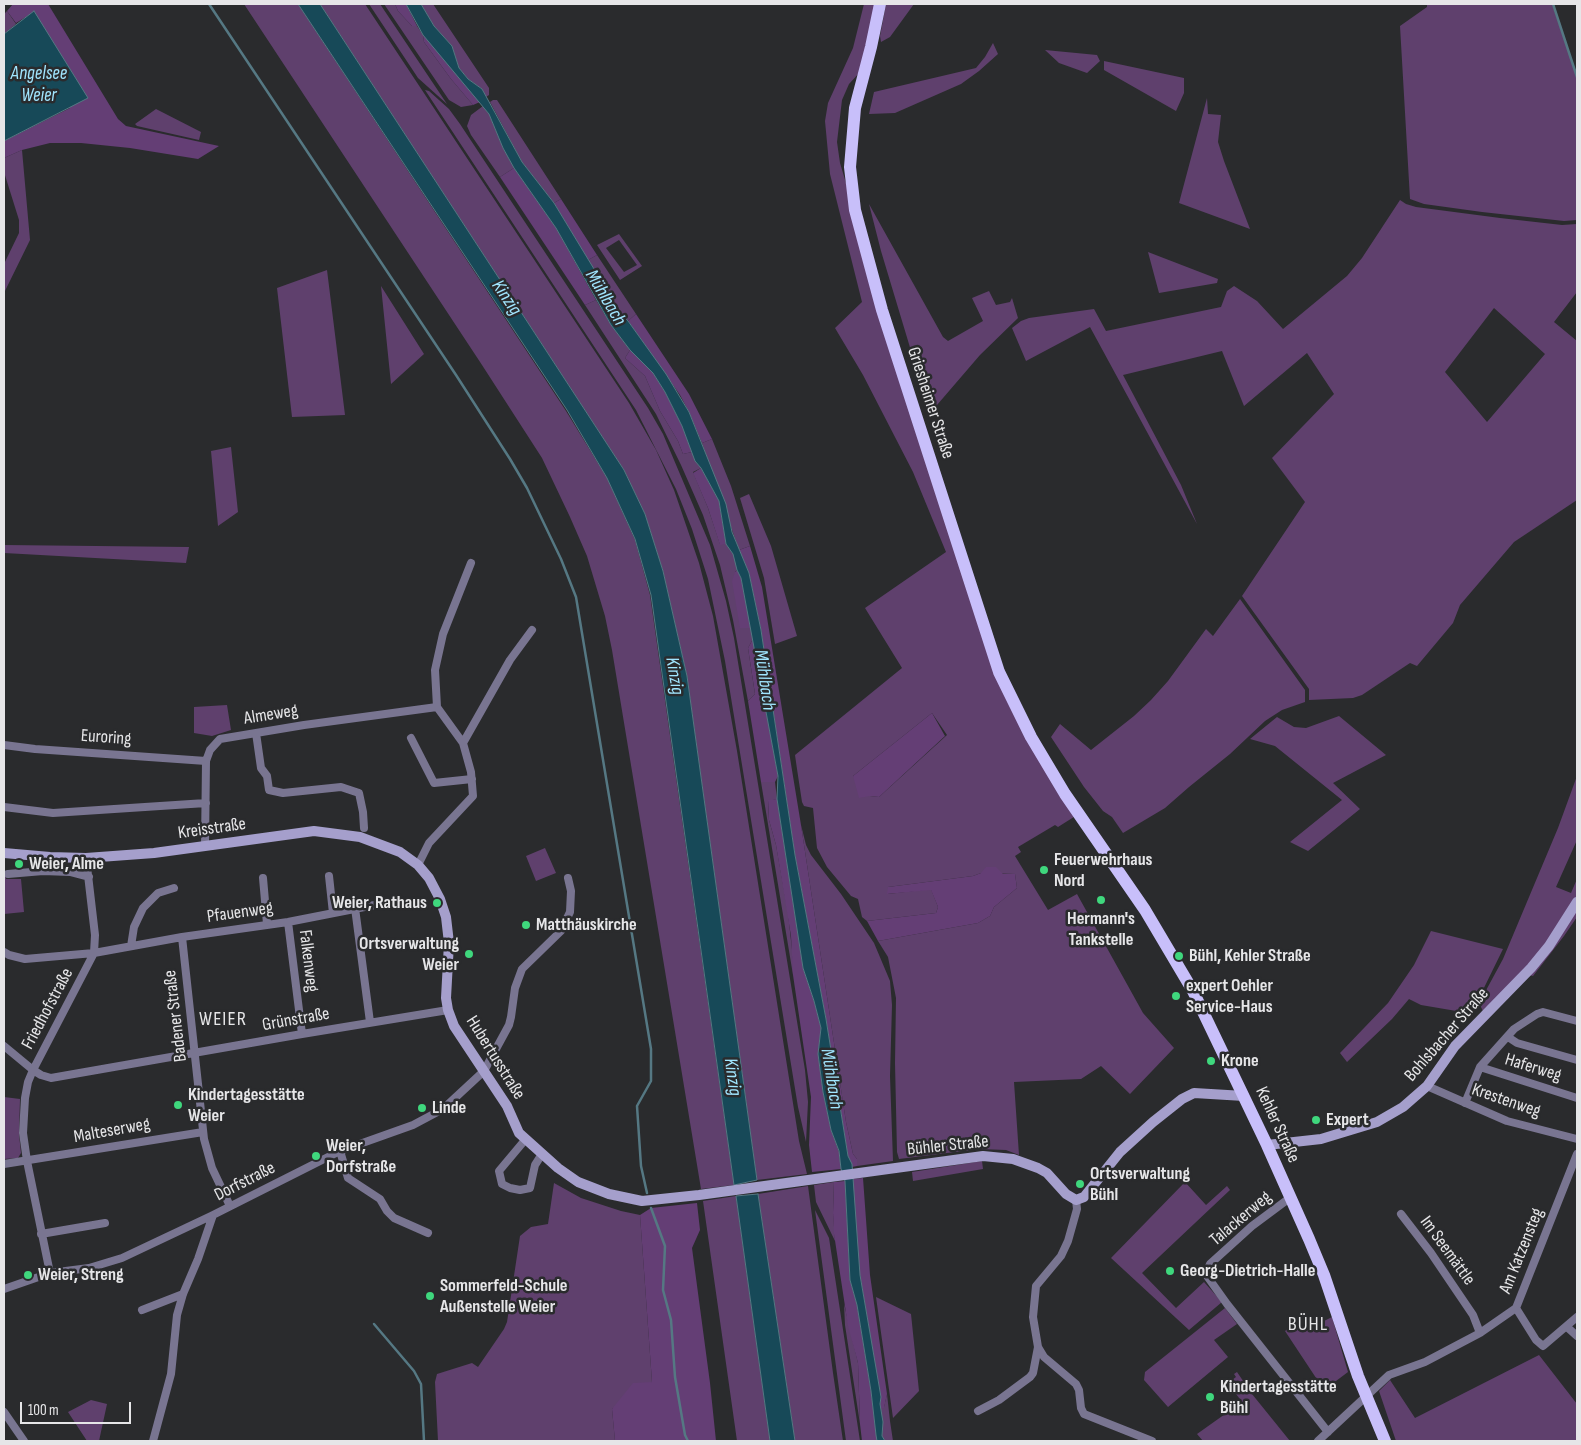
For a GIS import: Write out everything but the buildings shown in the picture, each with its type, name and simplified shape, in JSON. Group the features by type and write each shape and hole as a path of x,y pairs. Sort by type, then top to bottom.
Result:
{"main road":[{"name":"Griesheimer Straße","path":"880,4 855,108 850,167 855,210 882,310 999,672 1032,737 1066,794"},
{"name":"Kehler Straße","path":"1066,794 1115,865 1193,991 1291,1197 1324,1276 1358,1376 1385,1441"}],"street":[{"path":"418,865 429,843 474,796 472,779 463,744 437,707 435,670 443,634 471,562"},
{"path":"463,744 510,660 532,630"},
{"name":"Almeweg","path":"206,761 210,750 220,738 437,707"},
{"path":"256,733 261,768 267,776 270,790 283,793 341,787 359,793 364,828"},
{"path":"411,738 434,782 472,779"},
{"name":"Euroring","path":"4,745 206,761"},
{"path":"205,846 206,761"},
{"path":"4,807 53,813 206,803"},
{"name":"Kreisstraße","path":"4,853 86,858 154,853 314,831 360,836 400,852 418,865"},
{"name":"Friedhofstraße","path":"50,1274 27,1161 23,1132 25,1098 33,1070 94,953 95,935 86,858"},
{"name":"Hubertusstraße","path":"418,865 434,886 446,917 449,943 446,998 454,1026 508,1106 519,1133 558,1168 578,1182 609,1194 642,1201 810,1180"},
{"path":"8,874 43,871 70,872 88,877"},
{"path":"329,876 334,913"},
{"path":"263,878 267,924"},
{"name":"Dorfstraße","path":"4,1290 50,1274 89,1268 122,1258 340,1151 428,1117 443,1109 484,1071 509,1025 515,988 522,969 561,931 570,912 571,891 568,878"},
{"path":"132,946 134,927 143,908 158,893 174,888"},
{"name":"Pfauenweg","path":"4,952 25,959 94,953 182,937 288,922 390,902"},
{"name":"Bohlsbacher Straße","path":"1267,1145 1321,1139 1377,1122 1403,1107 1427,1086 1455,1046 1531,968 1549,946 1577,902"},
{"path":"356,908 370,1022"},
{"name":"Falkenweg","path":"288,922 302,1034"},
{"name":"Badener Straße","path":"182,937 196,1052 203,1132 212,1168 230,1206"},
{"name":"Grünstraße","path":"33,1070 51,1078 448,1010"},
{"path":"1465,1103 1480,1067 1514,1029 1528,1019 1543,1012 1577,1021"},
{"path":"1508,1037 1517,1043 1577,1060"},
{"path":"4,1046 33,1070"},
{"name":"Haferweg","path":"1480,1067 1577,1098"},
{"name":"Krestenweg","path":"1427,1086 1508,1121 1577,1139"},
{"path":"978,1411 999,1400 1033,1373 1038,1347 1033,1317 1036,1286 1061,1256 1068,1241 1077,1209 1076,1200 1084,1198 1127,1146 1182,1099 1194,1093 1244,1096"},
{"name":"Malteserweg","path":"4,1164 203,1132"},
{"path":"525,1140 499,1171 502,1184 520,1190 530,1188 535,1165 542,1154"},
{"path":"340,1151 348,1178 380,1199 394,1218 428,1233"},
{"name":"Am Katzensteg","path":"1318,1441 1389,1375 1425,1362 1480,1333 1516,1308 1577,1154"},
{"name":"Bühler Straße","path":"810,1180 962,1158 1001,1157 1026,1163 1047,1173 1066,1194 1076,1200"},
{"name":"Talackerweg","path":"1291,1197 1252,1226 1210,1264 1207,1271 1208,1276 1227,1304 1328,1432"},
{"name":"Im Seemättle","path":"1401,1214 1431,1253 1473,1315 1480,1333"},
{"path":"153,1441 170,1374 177,1316 183,1294 198,1259 213,1215"},
{"path":"42,1234 105,1223"},
{"path":"142,1310 183,1294"},
{"path":"1516,1308 1536,1340 1543,1346 1577,1317"},
{"path":"1567,1327 1577,1336"},
{"path":"1038,1347 1044,1357 1076,1384 1079,1390 1081,1411 1084,1414 1152,1441"},
{"path":"4,1412 24,1441"}],"shaded area":[{"path":"13,4 48,4 118,119 126,126 219,146 198,159 130,148 81,143 50,143 22,150 4,158 4,141 70,108 34,12 16,23 7,11"},
{"path":"244,4 298,4 566,411 607,478 635,540 650,595 734,1185 701,1189 612,650 605,616 587,556 542,458"},
{"path":"320,4 365,4 629,403 656,450 674,490 699,563 713,616 737,751 799,1141 807,1174 757,1180 687,676 663,571 645,514 624,470"},
{"path":"369,4 380,4 447,104 418,78"},
{"path":"384,4 395,4 398,11 412,26 417,26 423,35 424,42 473,105 461,107 449,100"},
{"path":"395,4 406,4 417,26 412,26 398,11"},
{"path":"421,4 433,4 489,88 489,95 486,97 482,89 468,79 459,68 452,46 434,26"},
{"path":"864,4 877,4 861,71 849,84 842,100 837,142 840,163 977,620 1077,815 1058,827 1055,825 1018,847 1021,852 1015,856 1048,910 1077,894 1143,1013 1174,1048 1130,1094 1101,1066 1081,1079 1014,1082 1019,1155 1006,1150 979,1149 899,1159 897,1152 895,1063 896,998 888,957 878,941 978,923 990,916 994,907 1017,888 1015,874 981,873 973,876 888,887 888,894 931,889 938,907 936,913 867,921 862,917 858,899 851,896 827,867 817,848 813,808 804,806 802,802 797,769 795,755 902,668 865,608 946,552 913,472 863,375 835,328 862,302 830,174 825,121 828,103 853,48","holes":["932,713 947,735 879,797 870,796 853,776"]},
{"path":"886,4 914,4 890,37 881,42 880,36"},
{"path":"1427,4 1552,4 1577,77 1577,220 1564,221 1482,212 1424,204 1410,199 1400,26 1427,7"},
{"path":"7,11 16,24 4,34 4,14"},
{"path":"423,35 480,102 473,105 424,42"},
{"path":"993,43 998,54 961,84 895,113 869,114 874,92 976,68"},
{"path":"1045,50 1097,55 1100,61 1087,73 1059,63"},
{"path":"1104,61 1184,78 1184,93 1176,111 1104,70"},
{"path":"425,90 429,91 449,109 460,124 648,408 663,434 710,545 734,638 805,1070 808,1102 806,1142 798,1107 725,661 708,579 692,529 676,489 636,410"},
{"path":"1207,98 1208,114 1221,115 1218,142 1250,229 1179,203"},
{"path":"497,100 561,199 554,203 522,162 490,102"},
{"path":"483,106 489,114 503,148 514,168 500,177 471,135 467,126 471,115"},
{"path":"156,109 201,132 199,140 135,124"},
{"path":"22,150 30,240 4,293 4,264 19,233 19,220 4,172 4,158"},
{"path":"514,168 556,228 596,300 585,305 500,177"},
{"path":"561,199 597,255 588,260 554,203"},
{"path":"1400,200 1416,207 1562,225 1577,224 1577,292 1554,322 1577,341 1577,500 1514,542 1460,605 1453,623 1417,666 1410,663 1362,695 1353,698 1309,700 1309,689 1242,596 1305,502 1272,458 1334,394 1307,353 1244,406 1222,351 1123,375 1181,485 1197,524 1090,327 1026,361 1012,328 1029,318 1094,309 1106,331 1221,307 1227,291 1234,286 1257,301 1283,329 1347,276 1362,258","holes":["1494,308 1545,354 1487,422 1445,372"]},
{"path":"869,204 943,337 948,341 983,321 972,298 989,291 996,305 1010,302 1012,298 1018,318 980,355 937,405 932,407 927,403 924,394 881,251"},
{"path":"619,234 642,266 620,280 597,245","holes":["619,240 637,265 624,272 606,248"]},
{"path":"1148,252 1218,279 1217,283 1159,293"},
{"path":"597,255 636,314 628,321 615,306 588,260"},
{"path":"327,270 345,415 292,417 277,288"},
{"path":"381,286 424,354 391,384"},
{"path":"596,300 611,325 630,350 625,358 645,376 660,411 678,441 683,454 692,452 695,461 701,468 693,472 720,544 726,544 736,561 737,570 735,572 741,628 751,628 753,639 748,648 755,694 748,701 733,620 720,565 703,515 656,414 585,305"},
{"path":"636,314 689,394 712,439 702,443 680,395 628,321"},
{"path":"630,350 653,373 665,392 682,426 692,452 683,454 678,441 660,411 645,376 625,358"},
{"path":"712,439 731,486 750,546 739,550 702,443"},
{"path":"231,447 238,512 218,526 211,451"},
{"path":"701,468 719,501 726,544 720,545 708,508 693,473"},
{"path":"749,494 771,546 797,636 775,644 764,578 740,498"},
{"path":"4,545 189,547 186,563 4,553"},
{"path":"750,546 762,587 801,825 846,1122 853,1154 857,1159 857,1166 852,1167 848,1156 826,1019 795,855 761,630 749,573 739,550"},
{"path":"737,570 741,578 751,628 740,628 732,581"},
{"path":"1240,599 1305,690 1305,702 1282,710 1265,721 1230,754 1165,808 1123,833 1112,817 1103,811 1084,787 1051,737 1060,724 1091,750 1151,700 1168,681 1206,629 1213,636"},
{"path":"753,639 778,776 775,782 761,782 748,701 755,694 748,648"},
{"path":"227,705 231,730 212,736 194,733 194,707"},
{"path":"932,713 945,736 879,797 859,798 853,776"},
{"path":"1339,716 1386,755 1333,783 1360,809 1308,851 1290,842 1342,800 1275,746 1250,739 1277,717 1294,727 1306,728"},
{"path":"1577,776 1577,840 1556,887 1571,893 1577,879 1577,896 1545,946 1483,1011 1480,1005 1484,994 1503,959 1558,828"},
{"path":"761,782 775,782 777,799 768,801 769,820 776,845 788,913 793,975"},
{"path":"777,799 803,968 821,1028 818,1054 823,1092 831,1130 839,1152 841,1169 812,1172 809,1145 811,1097 793,975 791,936 776,845 769,820 768,800"},
{"path":"801,825 806,845 811,855 841,894 874,943 890,981 892,1005 890,1076 893,1161 857,1166 857,1159 853,1154 846,1122"},
{"path":"545,848 556,873 536,881 526,856"},
{"path":"986,867 996,867 1003,874 1015,874 1017,888 994,907 990,916 978,923 878,941 867,921 936,913 938,907 931,890 887,894 888,887 973,876 981,873"},
{"path":"4,871 6,879 21,879 24,912 4,914"},
{"path":"1577,908 1577,917 1564,936 1533,976 1529,975"},
{"path":"1431,931 1503,949 1479,998 1474,1014 1421,1005 1409,999 1392,1019 1347,1062 1340,1053 1388,1003 1414,965"},
{"path":"4,1097 20,1099 19,1134 21,1153 18,1158 4,1159"},
{"path":"982,1161 983,1169 913,1181 912,1172"},
{"path":"863,1178 870,1275 887,1394 884,1408 880,1408 879,1388 860,1275 855,1229 852,1179"},
{"path":"845,1181 850,1280 857,1305 877,1441 862,1441 858,1363 848,1326 834,1234 834,1182"},
{"path":"834,1182 833,1213 835,1241 816,1202 814,1185"},
{"path":"1185,1182 1206,1205 1227,1186 1230,1190 1142,1273 1176,1308 1204,1282 1222,1302 1189,1330 1111,1258"},
{"path":"554,1183 581,1198 640,1215 652,1382 612,1409 615,1441 438,1441 435,1382 437,1374 472,1363 478,1367 504,1329 507,1322 520,1236 531,1227 548,1224"},
{"path":"808,1186 843,1441 795,1441 758,1194"},
{"path":"736,1196 770,1441 737,1441 703,1201"},
{"path":"697,1203 700,1230 692,1248 716,1441 615,1441 612,1409 633,1383 652,1382 640,1215 651,1208"},
{"path":"815,1210 829,1238 860,1441 846,1441"},
{"path":"876,1297 911,1314 919,1391 893,1418"},
{"path":"844,1304 858,1363 860,1424 845,1325"},
{"path":"1225,1308 1237,1324 1214,1340 1228,1357 1168,1407 1144,1380 1145,1372"},
{"path":"1332,1317 1348,1372 1324,1390 1285,1331 1299,1320 1306,1330"},
{"path":"1539,1355 1577,1404 1577,1441 1396,1441 1379,1391 1390,1380 1415,1418"},
{"path":"1237,1372 1252,1394 1290,1441 1203,1441 1197,1434 1242,1402 1228,1383 1236,1377 1234,1374"},
{"path":"887,1394 893,1441 885,1441 882,1436 883,1422 880,1408 884,1407"},
{"path":"91,1400 107,1404 99,1441 87,1441 68,1412"}],"water":[{"name":"Kinzig","path":"298,4 320,4 624,470 645,514 663,571 687,676 757,1180 734,1185 651,595 635,539 607,478 567,410"},
{"name":"Mühlbach","path":"406,4 421,4 434,26 452,46 459,68 468,79 482,89 522,162 554,203 615,306 666,374 689,412 726,504 732,532 749,573 761,630 795,855 826,1019 848,1156 852,1164 860,1275 881,1397 882,1436 885,1441 877,1441 857,1305 850,1280 845,1181 823,1092 818,1054 821,1028 803,968 777,799 778,776 741,578 733,554 726,544 719,501 701,468 695,461 682,426 665,392 653,373 630,350 611,325 556,228 514,168 503,148 489,114 423,35"},
{"name":"Angelsee Weier","path":"34,11 88,98 4,141 4,34"},
{"path":"758,1194 795,1441 770,1441 736,1196"}],"waterway":[{"path":"209,4 510,459 527,488 561,559 576,597 651,1049 651,1081 637,1106 641,1166 647,1193"},
{"path":"1553,4 1577,77"},
{"path":"651,1208 665,1246 663,1290 671,1320 675,1377 685,1435 688,1441"},
{"path":"374,1324 414,1371 421,1384 424,1441"}],"place":[{"name":"Weier, Alme","path":"19,864"},
{"name":"Feuerwehrhaus Nord","path":"1044,870"},
{"name":"Hermann's Tankstelle","path":"1101,900"},
{"name":"Weier, Rathaus","path":"437,903"},
{"name":"Matthäuskirche","path":"526,925"},
{"name":"Ortsverwaltung Weier","path":"469,954"},
{"name":"Bühl, Kehler Straße","path":"1179,956"},
{"name":"expert Oehler Service-Haus","path":"1176,996"},
{"name":"Krone","path":"1211,1061"},
{"name":"Kindertagesstätte Weier","path":"178,1105"},
{"name":"Linde","path":"422,1108"},
{"name":"Expert","path":"1316,1120"},
{"name":"Weier, Dorfstraße","path":"316,1156"},
{"name":"Ortsverwaltung Bühl","path":"1080,1184"},
{"name":"Georg-Dietrich-Halle","path":"1170,1271"},
{"name":"Weier, Streng","path":"28,1275"},
{"name":"Sommerfeld-Schule Außenstelle Weier","path":"430,1296"},
{"name":"Kindertagesstätte Bühl","path":"1210,1397"}],"district":[{"name":"WEIER","path":"223,1020"},
{"name":"BÜHL","path":"1308,1325"}]}
